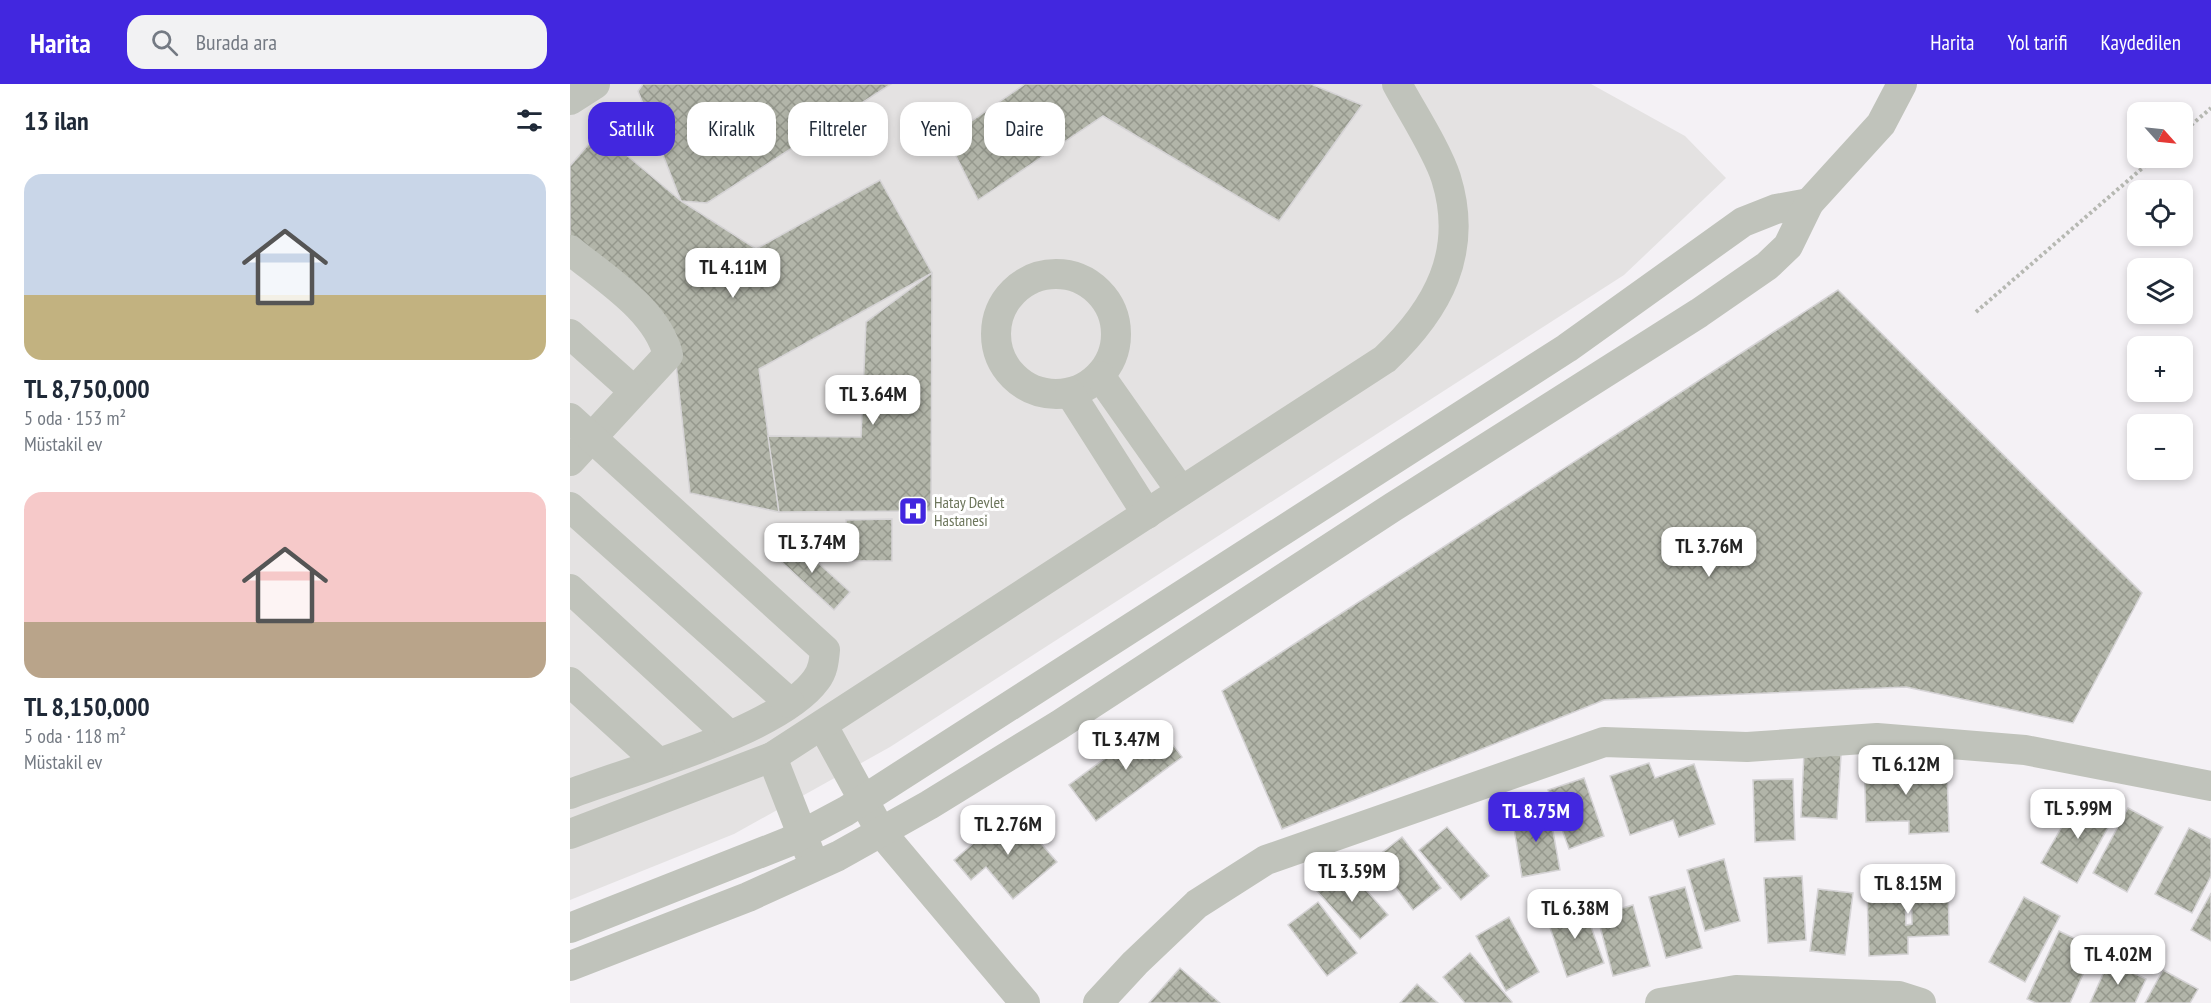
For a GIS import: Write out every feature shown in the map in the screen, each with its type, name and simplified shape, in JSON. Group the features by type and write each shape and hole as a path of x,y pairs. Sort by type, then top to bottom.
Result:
{"street":[{"path":"570,100 595,84"},
{"path":"570,834 772,757 1385,359 1413,332 1440,288 1453,250 1455,214 1446,176 1397,84"},
{"path":"570,966 748,897 814,867 881,832 1059,726 1393,507 1699,314 1767,266 1788,246 1809,203 1881,124 1902,84"},
{"path":"570,928 802,834 863,800 1567,348 1743,222 1776,209 1809,203"},
{"path":"570,250 631,300 664,337 668,355 570,461"},
{"path":"1047,274 1068,274 1088,282 1104,297 1114,315 1117,337 1112,357 1100,376 1070,393 1049,394 1028,388 1012,375 1000,357 996,335 999,314 1010,296 1026,281 1047,274"},
{"path":"570,334 634,391"},
{"path":"1100,376 1181,491"},
{"path":"1070,393 1147,514"},
{"path":"570,418 825,650 824,663 817,679 790,703 756,724 658,762 576,783"},
{"path":"570,507 790,703"},
{"path":"570,589 729,735"},
{"path":"570,682 658,762"},
{"path":"823,726 881,832 1025,1003"},
{"path":"1098,1003 1135,963 1197,904 1266,860 1604,742 1747,747 1876,738 2025,750 2211,786"},
{"path":"772,757 814,867"},
{"path":"1660,1003 1736,990 1906,1001"}],"path":[{"path":"2193,124 2211,108"},
{"path":"1976,312 2142,168"}],"shaded area":[{"name":"Hatay Devlet Hastanesi","path":"570,84 1591,84 1685,136 1726,178 1624,275 890,747 734,834 570,900"}],"building":[{"path":"643,84 891,84 863,102 788,102 788,151 707,203 681,201 663,156 675,156 675,102 642,102 638,91"},
{"path":"1025,84 1311,84 1362,105 1279,221 1103,116 1065,142 1065,102 999,102"},
{"path":"984,112 984,156 1043,156 978,200 956,156 972,156 972,121"},
{"path":"588,145 588,156 628,156 681,201 756,249 880,180 932,273 759,369 779,512 690,493 674,345 570,244 570,166"},
{"path":"932,273 931,511 779,512 768,436 861,437 866,322"},
{"path":"1838,290 2142,593 2073,723 1906,687 1604,700 1282,829 1222,691"},
{"path":"892,519 892,561 846,561 846,520"},
{"path":"790,537 850,592 834,610 774,555"},
{"path":"1155,721 1182,757 1096,821 1069,785"},
{"path":"1804,753 1841,755 1837,819 1801,817"},
{"path":"1902,758 1902,773 1947,771 1949,832 1909,834 1909,821 1866,822 1864,760"},
{"path":"1649,763 1655,778 1694,764 1715,824 1679,837 1673,820 1630,835 1610,776"},
{"path":"1584,778 1604,836 1569,849 1548,790"},
{"path":"1793,779 1795,840 1755,842 1753,780"},
{"path":"2079,797 2114,817 2077,883 2041,863"},
{"path":"2128,808 2163,827 2127,892 2093,873"},
{"path":"1549,809 1560,870 1522,877 1512,816"},
{"path":"1012,810 1057,862 1013,899 986,867 971,880 954,860"},
{"path":"1447,827 1489,876 1461,900 1419,850"},
{"path":"2189,828 2211,839 2211,876 2192,913 2155,894"},
{"path":"1402,837 1441,888 1413,910 1374,859"},
{"path":"1724,859 1740,921 1705,931 1687,870"},
{"path":"1345,866 1388,915 1360,939 1317,891"},
{"path":"1948,873 1949,935 1908,937 1908,954 1869,956 1867,892 1905,891 1906,925 1912,924 1911,874"},
{"path":"1802,876 1806,940 1768,943 1764,878"},
{"path":"1685,887 1702,948 1666,958 1649,897"},
{"path":"1818,889 1853,893 1845,955 1810,951"},
{"path":"2211,893 2211,941 2191,930"},
{"path":"2024,897 2060,916 2025,982 1989,962"},
{"path":"1318,902 1357,953 1327,976 1288,925"},
{"path":"1583,904 1604,963 1567,977 1546,916"},
{"path":"1633,905 1650,966 1613,976 1597,915"},
{"path":"1509,917 1539,972 1506,991 1476,936"},
{"path":"2059,931 2095,948 2070,1003 2036,1003 2027,999"},
{"path":"1470,953 1511,1003 1465,1003 1443,977"},
{"path":"2109,961 2146,979 2135,1003 2090,1003"},
{"path":"1180,968 1220,1003 1149,1003"},
{"path":"2163,970 2198,989 2190,1003 2145,1003"},
{"path":"1417,984 1438,1003 1400,1003"}],"place":[{"name":"Hatay Devlet Hastanesi","path":"913,511"}]}
